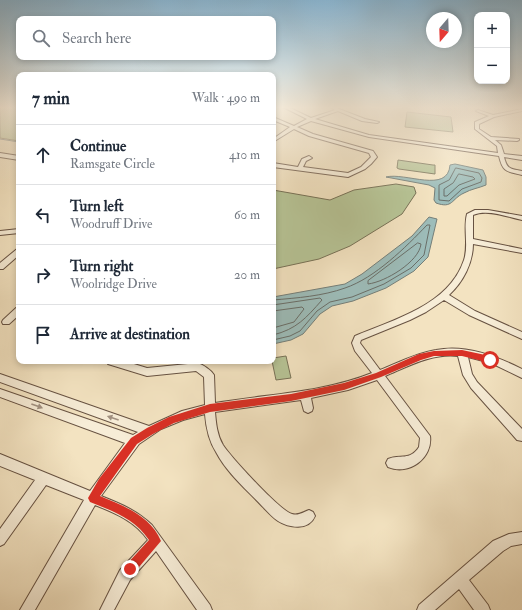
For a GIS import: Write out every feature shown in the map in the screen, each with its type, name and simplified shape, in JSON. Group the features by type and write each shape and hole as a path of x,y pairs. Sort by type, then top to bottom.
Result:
{"street":[{"path":"276,165 348,175 354,174 372,161 374,157 371,152 316,135"},
{"path":"367,135 501,153 522,154"},
{"path":"380,135 424,143 495,151 522,158"},
{"path":"486,135 496,142 501,153 504,166 509,170 522,173"},
{"path":"489,138 517,140"},
{"path":"489,138 495,151"},
{"path":"0,155 16,158"},
{"path":"299,169 304,160 309,158"},
{"path":"392,463 406,463 421,454 425,449 426,439 423,432 358,348 356,343 358,338 428,307 444,296 453,287 465,270 469,255 469,216 473,212 486,212 522,218"},
{"path":"0,233 16,231"},
{"path":"470,241 522,251"},
{"path":"0,267 16,254"},
{"path":"444,296 472,313 522,336"},
{"path":"6,322 16,313"},
{"path":"27,610 102,483 134,441 172,420 210,408 305,395 344,387 424,356 440,353 462,353 490,360 522,374"},
{"path":"462,353 468,376 474,386 521,436"},
{"path":"121,364 147,372 198,367 208,375 210,408 215,439 225,457 280,515 296,521 301,521 309,516"},
{"path":"0,378 150,431"},
{"path":"0,393 134,441"},
{"path":"305,395 308,408"},
{"path":"0,460 124,511 137,519 148,529 205,610"},
{"path":"0,540 44,478"},
{"path":"424,610 498,546 509,540 522,538"},
{"path":"107,610 125,575 156,541"},
{"path":"460,579 483,610"}],"green space":[{"path":"0,135 16,135 16,141 0,138"},
{"path":"398,160 435,165 435,174 399,169 397,168"},
{"path":"396,184 414,187 416,193 402,214 350,246 319,259 276,268 276,191 330,200 354,190"},
{"path":"286,356 291,378 276,380 273,364 276,364 276,358"}],"water":[{"path":"455,164 483,170 486,177 486,185 460,195 446,205 436,203 434,200 435,188 429,185 386,177 394,176 434,180 442,178 447,174 450,165"},
{"path":"429,217 437,219 428,257 414,271 386,288 353,301 332,306 320,314 303,334 291,340 276,343 276,296 345,284 362,274 412,236"}],"waterway":[{"path":"0,139 16,142"}],"route":[{"path":"130,569 156,541 148,529 130,514 93,498 102,483 134,441 150,431 172,420 210,408 291,398 344,387 378,375 419,357 451,352 476,355 490,360"}]}
